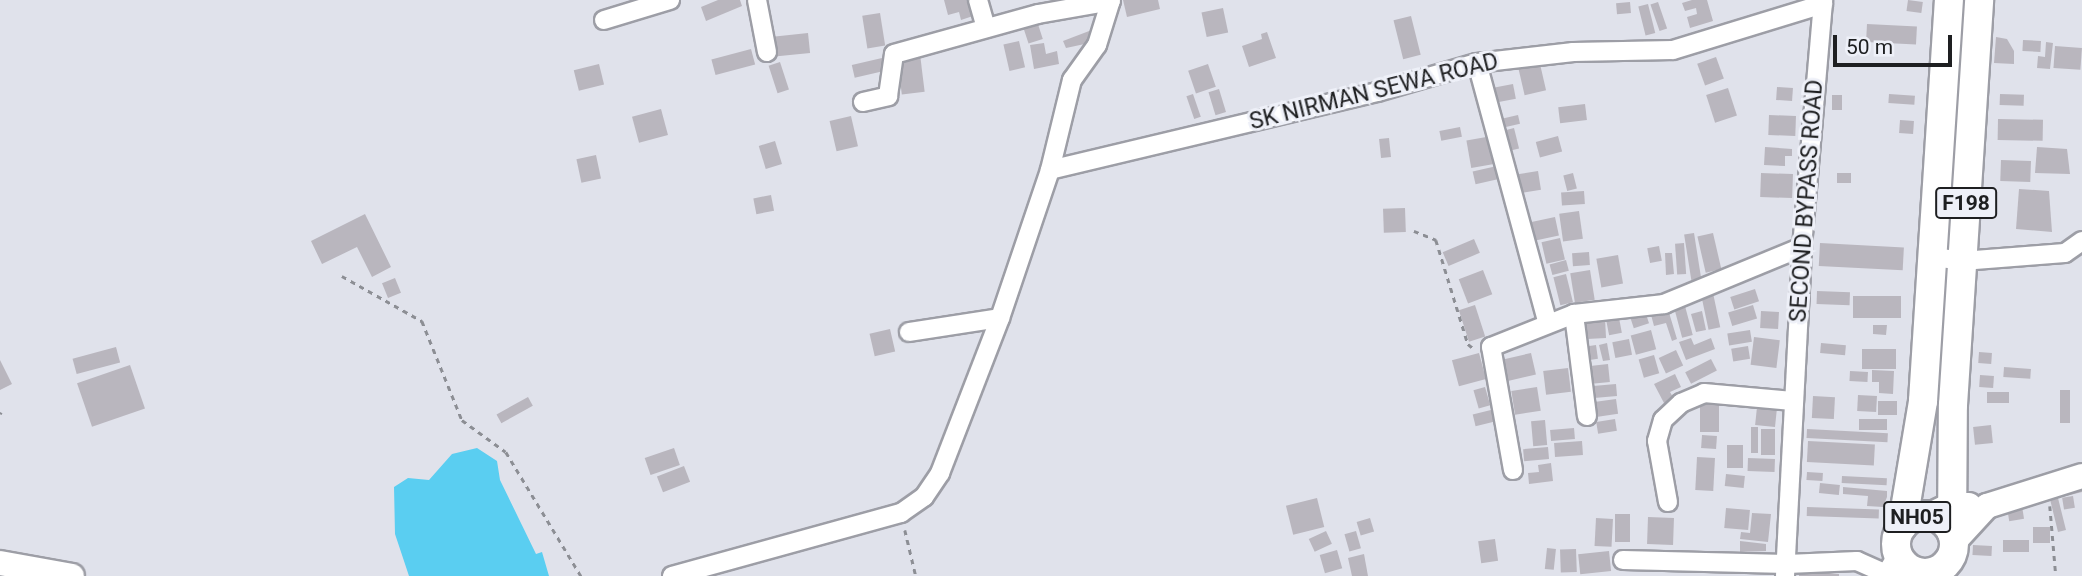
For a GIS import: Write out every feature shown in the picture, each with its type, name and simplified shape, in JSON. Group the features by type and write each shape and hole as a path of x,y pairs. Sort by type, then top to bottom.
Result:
{"main road":[{"name":"F198","path":"1902,527 1923,401 1949,0"},
{"name":"F198","path":"1940,510 1953,405 1979,0"},
{"name":"NH05","path":"1987,506 1943,560 1919,572 1897,569 1896,540 1902,527 1940,510 1987,506 2046,485 2082,476"},
{"name":"NH05","path":"1940,510 1943,560"},
{"path":"0,563 72,576"}],"street":[{"path":"604,20 670,0"},
{"path":"757,0 767,52"},
{"path":"978,0 986,28"},
{"path":"672,576 901,513 924,497 940,473 1000,318 1050,170 1072,80 1097,45 1111,1 986,28 894,54 888,96 863,102"},
{"name":"SK NIRMAN SEWA ROAD","path":"1050,170 1377,92 1477,63 1573,52 1672,50 1823,2"},
{"name":"SECOND BYPASS ROAD","path":"1786,570 1802,247 1823,2"},
{"path":"1477,63 1548,324"},
{"path":"1934,257 1962,261 2065,253 2081,246"},
{"path":"1513,470 1490,347 1574,314 1664,303 1802,247"},
{"path":"1574,314 1587,416"},
{"path":"909,332 1000,318"},
{"path":"1668,502 1657,441 1663,420 1681,404 1704,393 1793,401"},
{"path":"1623,560 1786,570 1857,561 1897,569"}],"path":[{"path":"1415,231 1436,240 1470,348 1490,347"},
{"path":"342,276 422,321 462,420 506,452 581,576"},
{"path":"2046,485 2056,576"},
{"path":"901,513 916,576"}],"water":[{"path":"477,448 497,461 500,480 536,554 542,552 549,576 409,576 395,534 394,487 408,478 429,480 452,454"}],"building":[{"path":"718,0 740,0 742,6 706,21 701,7"},
{"path":"944,0 968,0 973,16 961,20 959,12 948,15"},
{"path":"1123,0 1158,0 1160,9 1127,17"},
{"path":"1707,0 1713,21 1690,28 1687,17 1697,14 1696,8 1685,11 1682,3"},
{"path":"1908,0 1923,2 1921,13 1906,11"},
{"path":"1630,2 1631,13 1617,14 1616,3"},
{"path":"1658,2 1667,28 1660,31 1650,5"},
{"path":"1648,4 1655,33 1646,36 1638,6"},
{"path":"1223,8 1228,32 1207,37 1201,13"},
{"path":"880,13 885,46 867,48 862,16"},
{"path":"1411,16 1421,55 1403,59 1394,20"},
{"path":"1036,18 1043,39 1029,44 1022,23"},
{"path":"1867,24 1917,27 1916,45 1866,42"},
{"path":"1097,28 1094,42 1066,48 1063,41"},
{"path":"1267,32 1276,58 1249,67 1242,46 1262,39 1261,34"},
{"path":"808,33 810,53 777,56 775,36"},
{"path":"1996,37 2007,39 2014,51 2014,64 1994,63"},
{"path":"2023,40 2041,41 2040,52 2022,51"},
{"path":"1019,41 1025,67 1009,71 1003,45"},
{"path":"2046,42 2053,43 2050,69 2037,68 2038,56 2045,57"},
{"path":"1044,43 1046,54 1057,51 1059,64 1034,69 1030,45"},
{"path":"2055,46 2082,48 2080,70 2053,68"},
{"path":"751,49 755,64 716,75 711,60"},
{"path":"920,54 925,92 902,95 897,57"},
{"path":"1716,57 1724,79 1705,85 1697,64"},
{"path":"882,58 885,71 855,78 852,65"},
{"path":"780,62 789,90 778,93 769,66"},
{"path":"599,64 604,84 579,91 574,70"},
{"path":"1208,64 1216,87 1196,94 1188,71"},
{"path":"1540,64 1546,90 1525,95 1519,69"},
{"path":"1513,84 1516,99 1492,103 1489,89"},
{"path":"1777,87 1793,88 1792,101 1776,100"},
{"path":"1728,88 1737,116 1715,123 1706,95"},
{"path":"1219,89 1226,112 1215,115 1208,92"},
{"path":"1193,94 1201,117 1194,119 1186,96"},
{"path":"1889,94 1915,96 1914,105 1888,103"},
{"path":"2000,94 2024,95 2024,106 2000,105"},
{"path":"1832,95 1842,95 1842,110 1832,110"},
{"path":"1585,104 1587,120 1560,123 1558,107"},
{"path":"661,109 668,135 639,143 632,117"},
{"path":"1518,115 1520,124 1502,128 1499,119"},
{"path":"1769,115 1796,116 1795,136 1768,135"},
{"path":"851,116 858,146 837,151 830,121"},
{"path":"1998,119 2043,120 2043,141 1998,140"},
{"path":"1900,120 1914,121 1913,134 1899,133"},
{"path":"1460,127 1462,137 1441,141 1439,131"},
{"path":"1514,128 1519,148 1507,151 1502,131"},
{"path":"1492,136 1497,164 1471,168 1466,141"},
{"path":"1558,136 1562,151 1540,157 1536,142"},
{"path":"1389,138 1391,157 1381,158 1379,139"},
{"path":"775,141 782,164 766,169 759,146"},
{"path":"1765,147 1792,149 1792,156 1785,156 1785,166 1764,165"},
{"path":"2037,147 2067,149 2070,174 2035,173"},
{"path":"596,155 601,178 581,183 576,159"},
{"path":"2001,160 2031,161 2030,182 2000,181"},
{"path":"1497,166 1500,179 1476,184 1473,172"},
{"path":"1538,171 1541,190 1517,194 1514,175"},
{"path":"1573,173 1577,189 1567,191 1563,175"},
{"path":"1761,173 1793,174 1792,198 1760,197"},
{"path":"1837,173 1851,173 1851,183 1837,183"},
{"path":"2019,189 2049,191 2052,232 2016,229"},
{"path":"1584,191 1585,204 1562,206 1561,193"},
{"path":"771,195 774,211 756,214 753,198"},
{"path":"1405,208 1406,232 1384,233 1383,209"},
{"path":"1579,211 1583,239 1563,242 1559,214"},
{"path":"365,214 391,267 372,277 357,247 322,264 311,241"},
{"path":"1555,217 1559,236 1535,241 1532,222"},
{"path":"1694,233 1701,278 1691,280 1684,235"},
{"path":"1713,233 1721,269 1706,273 1697,237"},
{"path":"1560,238 1565,259 1546,264 1541,242"},
{"path":"1474,239 1480,253 1449,266 1443,252"},
{"path":"1684,243 1686,274 1677,275 1675,244"},
{"path":"1820,243 1904,247 1903,270 1819,266"},
{"path":"1659,246 1662,261 1650,263 1647,248"},
{"path":"1589,252 1590,265 1573,266 1572,253"},
{"path":"1665,253 1672,253 1674,274 1666,275"},
{"path":"1618,255 1623,284 1601,287 1596,259"},
{"path":"1566,260 1569,271 1552,275 1550,264"},
{"path":"1483,270 1492,294 1468,304 1459,279"},
{"path":"1590,270 1595,300 1575,303 1570,273"},
{"path":"1566,274 1573,302 1560,305 1553,277"},
{"path":"395,278 401,293 388,298 382,283"},
{"path":"1755,289 1759,301 1734,309 1730,297"},
{"path":"1817,291 1850,292 1850,305 1817,304"},
{"path":"1713,293 1720,327 1709,330 1701,295"},
{"path":"1853,296 1901,296 1901,318 1853,318"},
{"path":"1475,305 1485,336 1469,342 1459,310"},
{"path":"1753,305 1757,318 1732,326 1728,313"},
{"path":"1667,306 1677,339 1672,341 1666,323 1654,326 1650,311"},
{"path":"1685,306 1693,335 1682,338 1674,309"},
{"path":"1645,311 1649,323 1634,328 1630,316"},
{"path":"1702,311 1706,330 1696,332 1691,314"},
{"path":"1761,311 1779,312 1778,329 1760,328"},
{"path":"1605,318 1606,338 1582,339 1581,319"},
{"path":"1619,318 1622,333 1609,335 1606,320"},
{"path":"1873,325 1887,325 1886,335 1873,334"},
{"path":"890,329 895,351 875,356 870,334"},
{"path":"1651,330 1656,349 1636,355 1631,335"},
{"path":"1750,330 1752,342 1729,345 1727,334"},
{"path":"1754,337 1780,340 1776,368 1751,365"},
{"path":"1691,338 1694,345 1711,338 1715,349 1686,360 1679,342"},
{"path":"1629,339 1632,355 1615,358 1612,342"},
{"path":"1607,343 1610,360 1603,361 1599,345"},
{"path":"1821,343 1846,345 1845,355 1820,353"},
{"path":"1596,345 1598,359 1588,360 1586,346"},
{"path":"1748,346 1750,359 1733,361 1731,349"},
{"path":"116,347 120,362 77,374 73,359"},
{"path":"1862,349 1896,349 1896,369 1862,369"},
{"path":"1676,350 1683,365 1666,373 1659,358"},
{"path":"1979,352 1992,353 1991,364 1978,363"},
{"path":"1479,353 1486,379 1459,386 1452,360"},
{"path":"1531,353 1536,374 1505,382 1500,360"},
{"path":"1654,355 1659,373 1644,378 1639,359"},
{"path":"1711,359 1717,371 1691,384 1685,372"},
{"path":"0,360 12,384 0,390"},
{"path":"1608,364 1610,382 1592,384 1590,366"},
{"path":"130,365 145,408 92,427 77,383"},
{"path":"2004,367 2031,369 2030,379 2003,377"},
{"path":"1568,368 1571,392 1546,395 1543,371"},
{"path":"1872,370 1894,371 1893,394 1879,393 1879,382 1872,382"},
{"path":"1850,371 1868,372 1867,382 1849,381"},
{"path":"1675,374 1681,387 1670,392 1674,399 1664,403 1654,384"},
{"path":"1980,375 1994,376 1993,388 1979,387"},
{"path":"1616,384 1617,396 1591,398 1590,386"},
{"path":"1485,387 1490,405 1479,409 1473,390"},
{"path":"1537,387 1541,411 1515,415 1511,391"},
{"path":"2060,390 2070,390 2070,423 2060,423"},
{"path":"1987,392 2009,392 2009,403 1987,403"},
{"path":"1858,395 1877,396 1876,412 1857,411"},
{"path":"1813,396 1835,397 1834,419 1812,418"},
{"path":"528,397 533,406 501,423 497,414"},
{"path":"1616,399 1618,414 1596,417 1594,402"},
{"path":"1700,401 1719,401 1719,432 1700,432"},
{"path":"1878,401 1897,401 1897,415 1878,415"},
{"path":"1757,407 1777,409 1775,427 1755,425"},
{"path":"1495,409 1498,421 1476,426 1473,415"},
{"path":"1615,419 1617,431 1598,434 1596,422"},
{"path":"1859,419 1887,419 1887,430 1859,430"},
{"path":"1545,420 1547,445 1533,446 1531,421"},
{"path":"1991,425 1993,443 1975,445 1973,427"},
{"path":"1751,427 1758,427 1758,453 1751,453"},
{"path":"1574,428 1575,439 1551,441 1550,430"},
{"path":"1761,429 1775,429 1775,455 1761,455"},
{"path":"1807,429 1888,433 1887,442 1807,438"},
{"path":"1702,435 1717,436 1716,449 1701,448"},
{"path":"1582,441 1583,455 1555,457 1554,443"},
{"path":"1808,441 1875,445 1874,465 1807,462"},
{"path":"1727,445 1743,445 1743,468 1727,468"},
{"path":"1548,447 1549,459 1524,461 1523,449"},
{"path":"674,448 680,465 651,475 645,458"},
{"path":"1697,457 1715,458 1713,491 1695,490"},
{"path":"1748,458 1775,459 1775,472 1748,471"},
{"path":"1551,463 1553,481 1529,484 1528,473 1539,472 1538,465"},
{"path":"684,466 690,482 663,492 657,476"},
{"path":"1807,472 1823,473 1822,481 1806,480"},
{"path":"1726,474 1745,476 1744,488 1725,486"},
{"path":"1842,476 1887,478 1887,485 1842,483"},
{"path":"1820,483 1840,485 1839,495 1819,493"},
{"path":"2082,483 2082,492 2058,498 2066,530 2058,532 2048,491"},
{"path":"1843,487 1887,491 1887,497 1883,507 1867,506 1868,496 1843,494"},
{"path":"2073,496 2075,508 2064,510 2062,498"},
{"path":"1317,498 1324,527 1293,535 1286,506"},
{"path":"2022,506 2024,519 2009,521 2007,508"},
{"path":"1807,507 1879,510 1879,519 1807,516"},
{"path":"1726,508 1750,510 1748,530 1724,528"},
{"path":"1752,513 1771,514 1768,542 1740,539 1741,532 1750,533"},
{"path":"1615,514 1630,514 1630,542 1615,542"},
{"path":"1648,517 1674,518 1673,545 1647,544"},
{"path":"1370,518 1374,531 1361,535 1357,522"},
{"path":"1596,518 1613,519 1612,547 1595,546"},
{"path":"2033,527 2050,527 2050,543 2033,543"},
{"path":"1326,531 1332,544 1315,552 1309,539"},
{"path":"1356,531 1361,548 1349,552 1344,534"},
{"path":"1495,539 1498,561 1481,563 1478,541"},
{"path":"2003,540 2029,540 2029,552 2003,552"},
{"path":"1740,541 1766,544 1766,551 1740,552"},
{"path":"1973,545 1992,546 1991,556 1972,555"},
{"path":"1547,548 1556,549 1554,570 1545,569"},
{"path":"1576,549 1577,572 1561,573 1560,550"},
{"path":"1337,550 1342,568 1325,573 1320,555"},
{"path":"1609,551 1611,571 1580,574 1578,554"},
{"path":"1364,554 1368,576 1352,576 1348,558"},
{"path":"1799,570 1839,574 1839,576 1799,576"}]}
